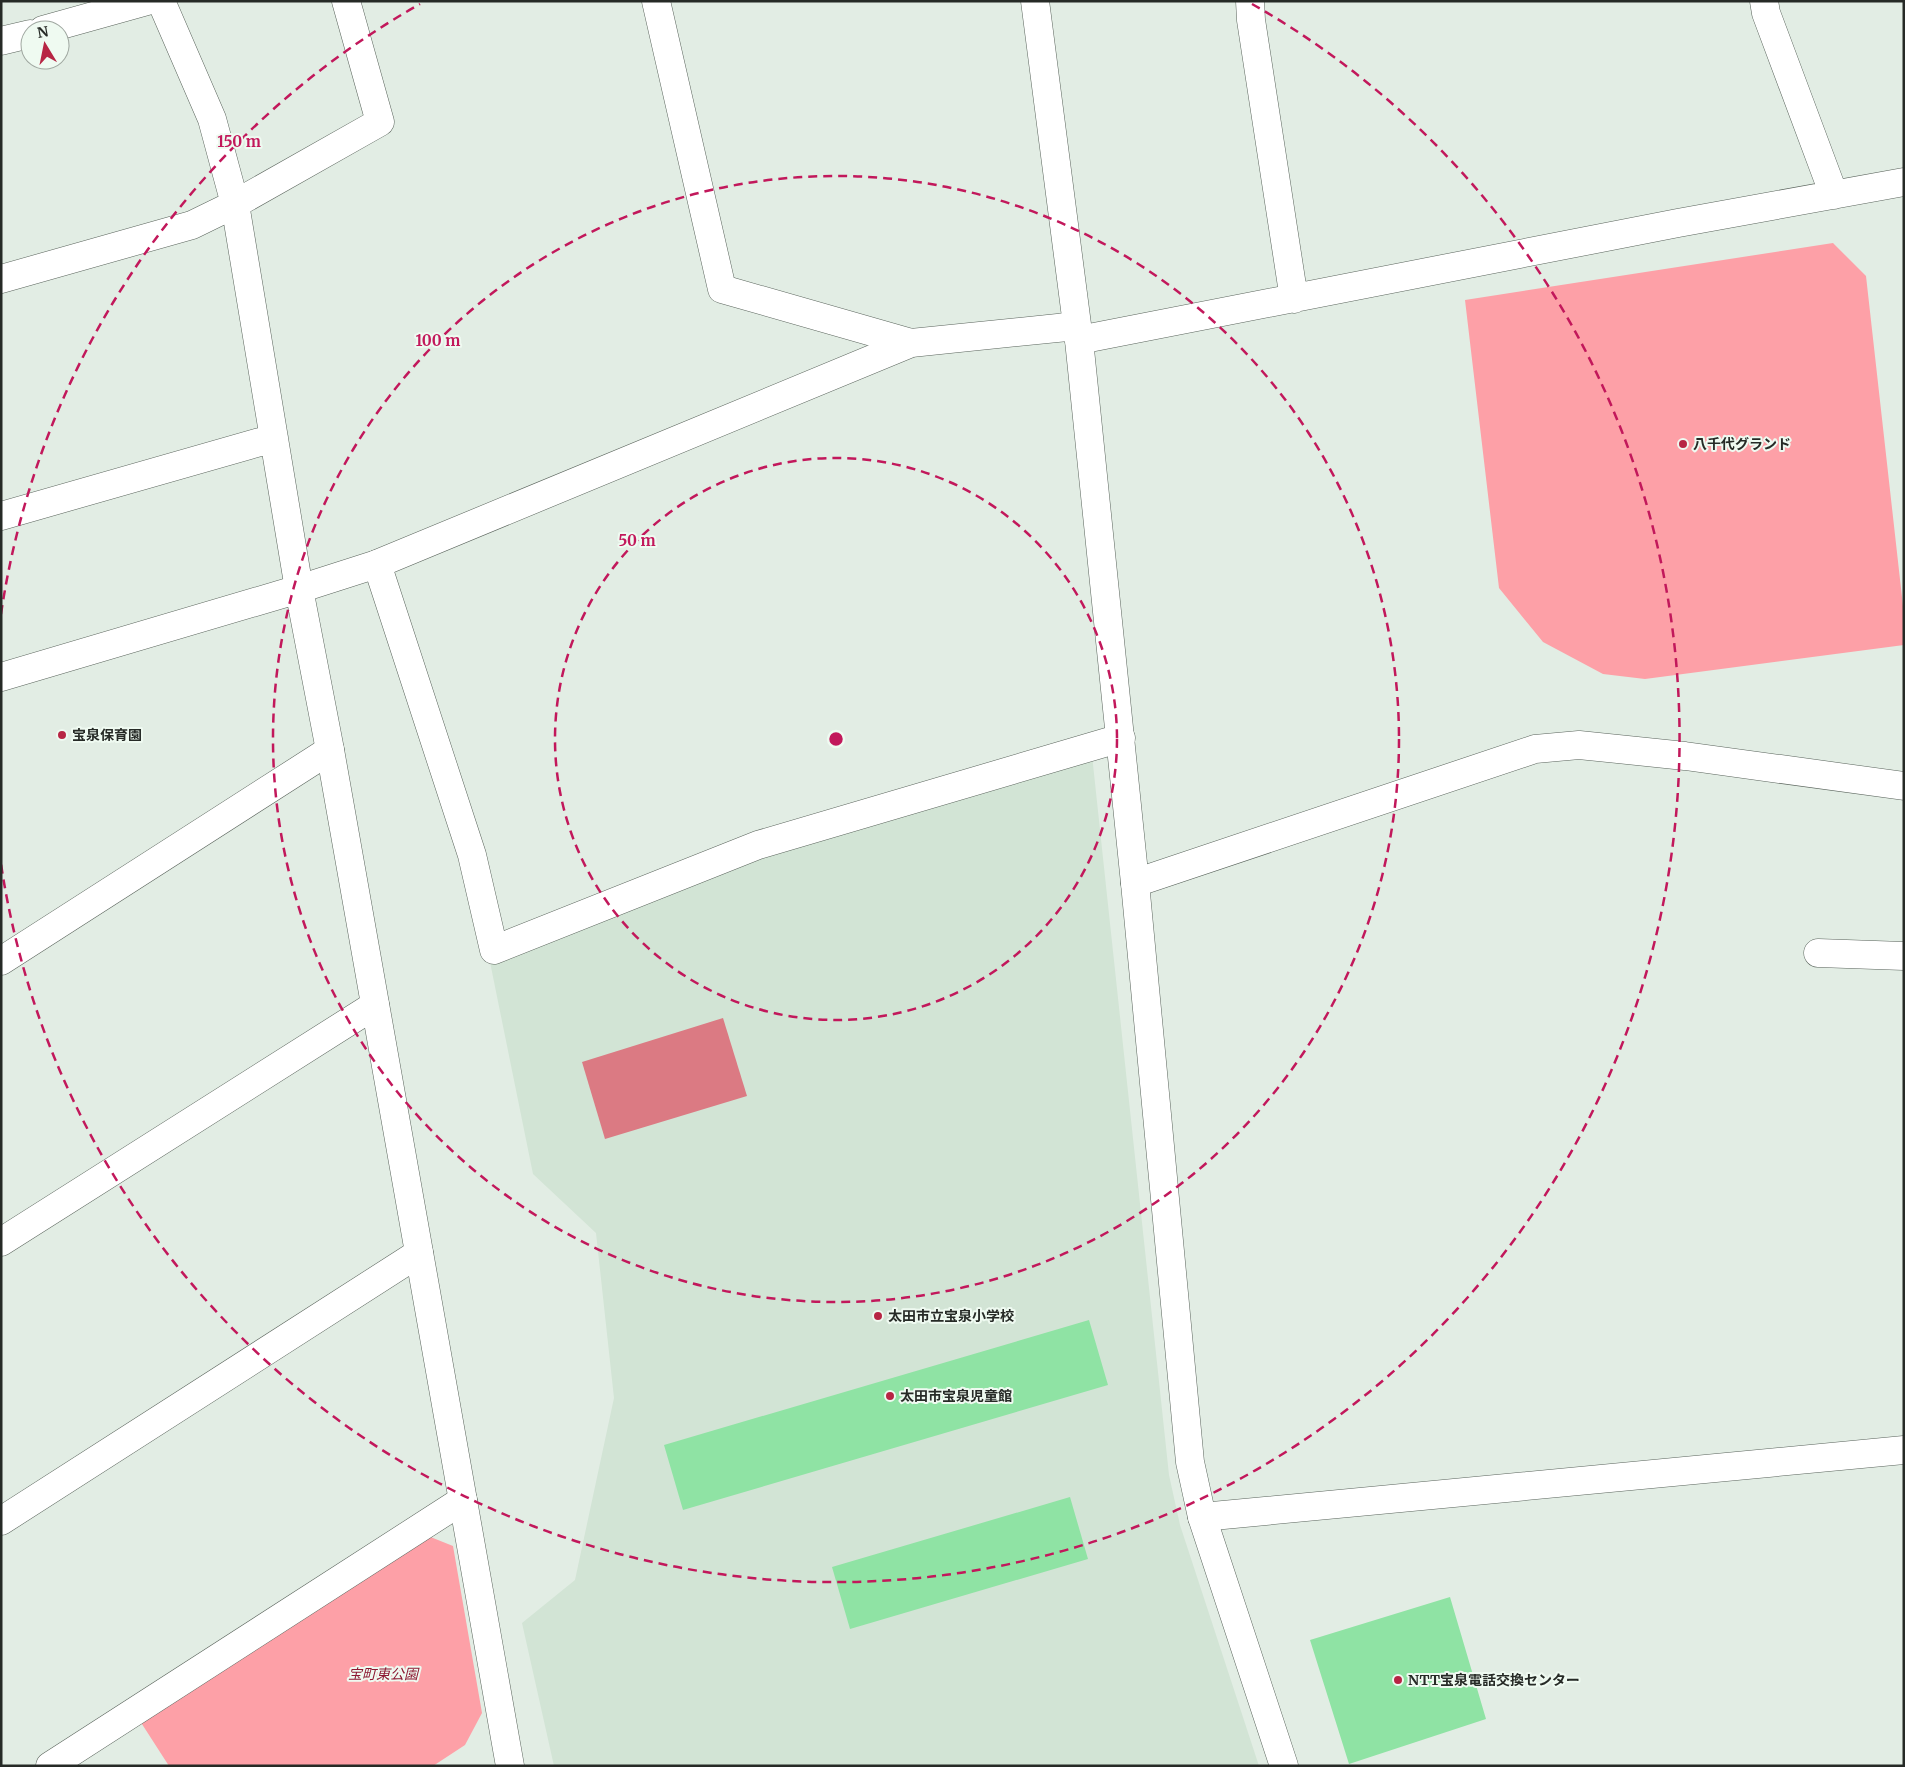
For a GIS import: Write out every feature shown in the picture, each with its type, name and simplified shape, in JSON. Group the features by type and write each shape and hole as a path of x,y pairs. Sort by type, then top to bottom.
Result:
{"street":[{"path":"70,22 147,1"},
{"path":"160,1 212,119 235,204 299,589 330,750 463,1500 503,1762"},
{"path":"1,279 192,226 235,204 380,122 346,1"},
{"path":"656,1 722,289 911,343"},
{"path":"1034,1 1078,333 1121,738 1190,1462 1202,1517 1284,1766"},
{"path":"1250,1 1251,20 1294,299"},
{"path":"1764,1 1766,13 1834,195"},
{"path":"1,42 20,37"},
{"path":"1,677 377,564 911,343 1078,333 1294,299 1904,182"},
{"path":"1,516 274,438"},
{"path":"377,564 472,855 494,950 758,845 1121,738"},
{"path":"1135,883 1535,749 1579,745 1685,756 1904,786"},
{"path":"1,961 330,750"},
{"path":"1818,953 1904,956"},
{"path":"1,1242 375,1005"},
{"path":"1,1521 419,1253"},
{"path":"1202,1517 1904,1450"},
{"path":"50,1766 463,1500"}],"shaded area":[{"name":"太田市立宝泉小学校","path":"1092,755 1169,1475 1180,1525 1259,1766 554,1766 522,1623 575,1580 614,1398 596,1233 533,1174 490,962 761,854"},
{"path":"723,1018 747,1096 605,1139 582,1062"}],"green space":[{"name":"八千代グランド","path":"1833,243 1866,276 1904,615 1904,645 1645,679 1603,674 1543,642 1499,588 1465,300"},
{"name":"宝町東公園","path":"428,1536 453,1546 482,1713 465,1745 433,1766 169,1766 140,1721"}],"building":[{"path":"1089,1320 1108,1385 683,1510 664,1445"},
{"path":"1070,1497 1088,1559 850,1629 832,1567"},
{"name":"NTT宝泉電話交換センター","path":"1450,1597 1486,1719 1349,1764 1310,1640"}],"place":[{"name":"八千代グランド","path":"1683,444"},
{"name":"宝泉保育園","path":"62,735"},
{"name":"太田市立宝泉小学校","path":"878,1316"},
{"name":"太田市宝泉児童館","path":"890,1396"},
{"name":"NTT宝泉電話交換センター","path":"1398,1680"}]}
